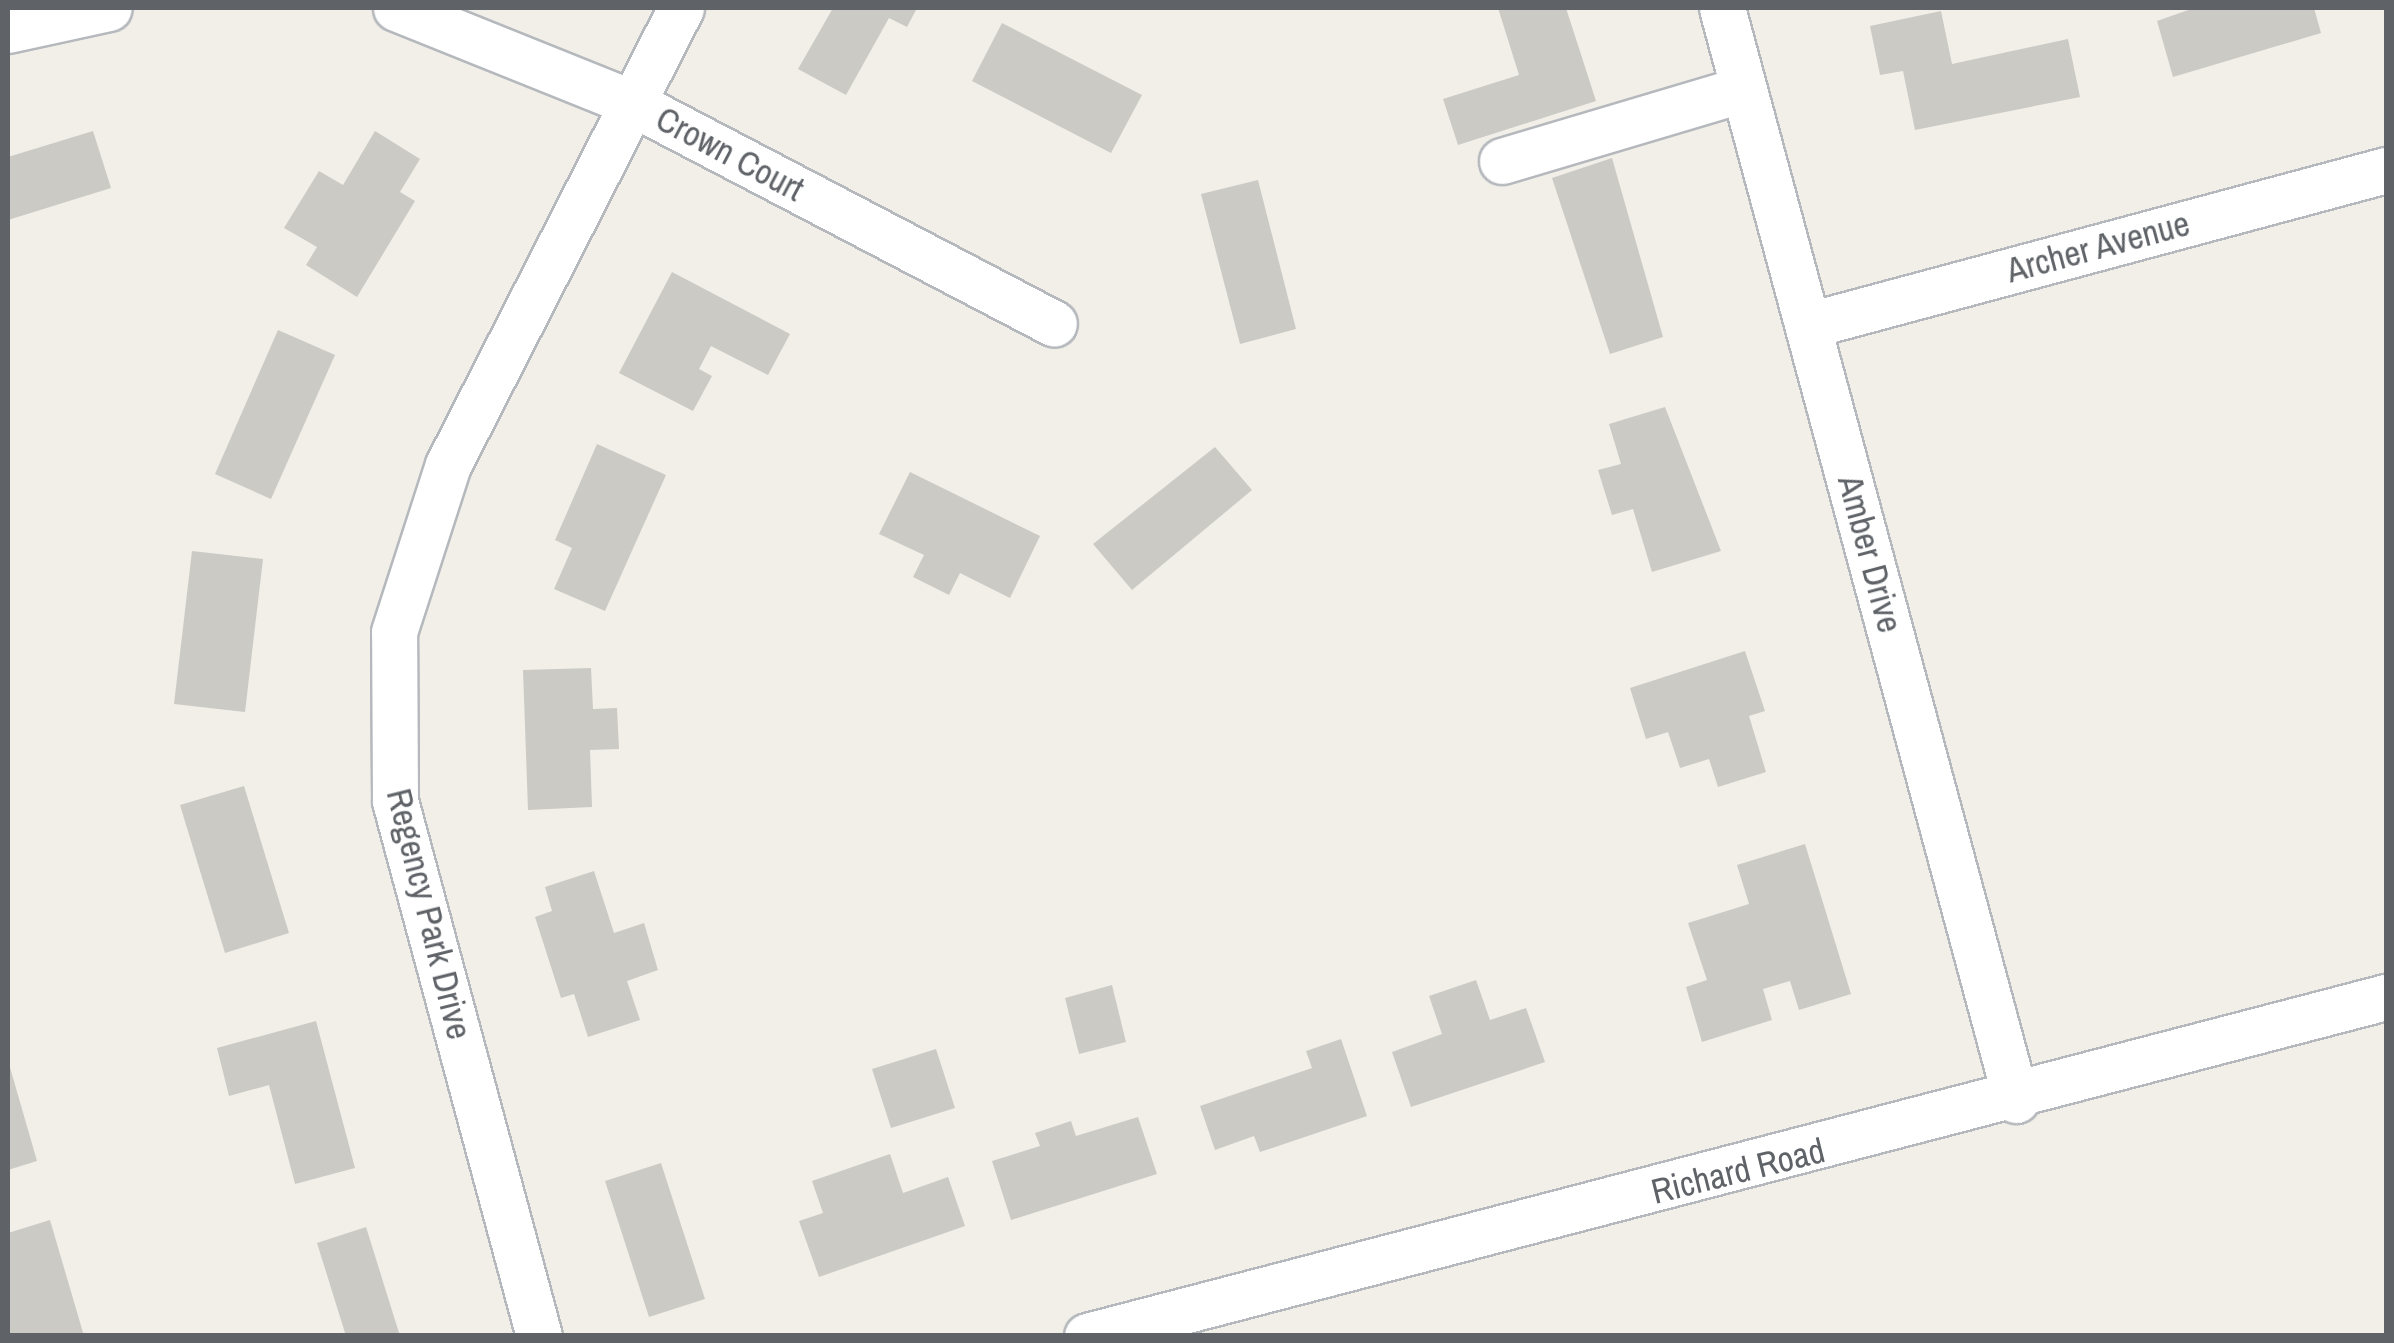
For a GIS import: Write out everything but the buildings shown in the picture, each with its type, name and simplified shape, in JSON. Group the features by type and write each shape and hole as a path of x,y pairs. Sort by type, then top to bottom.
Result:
{"street":[{"path":"8,30 109,8"},
{"name":"Crown Court","path":"396,8 632,102 1054,324"},
{"name":"Regency Park Drive","path":"539,1336 395,802 394,632 448,465 681,8"},
{"name":"Amber Drive","path":"1722,8 2016,1100"},
{"path":"1502,161 1744,89"},
{"name":"Archer Avenue","path":"1808,325 2386,170"},
{"name":"Richard Road","path":"1086,1336 2016,1100 2386,997"}]}
